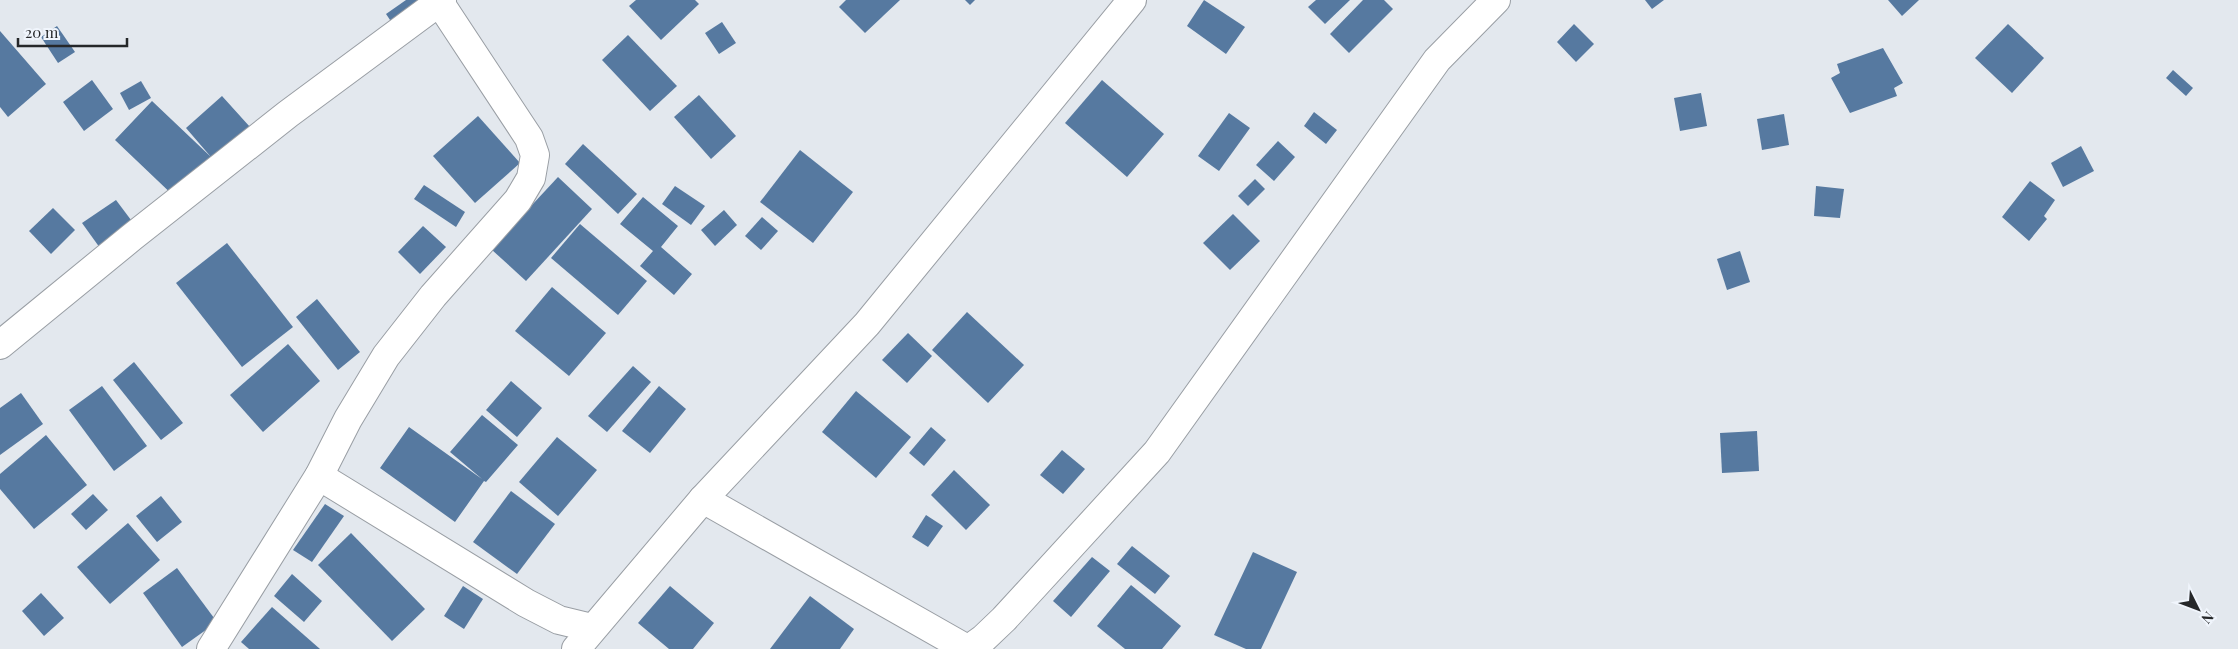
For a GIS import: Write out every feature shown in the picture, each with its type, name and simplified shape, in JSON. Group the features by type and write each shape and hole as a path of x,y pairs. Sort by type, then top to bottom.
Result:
{"street":[{"path":"576,649 702,499 866,324 1132,0"},
{"path":"702,499 968,649 983,639 1004,619 1157,452 1437,60 1496,0"},
{"path":"0,346 140,231 280,120 440,1 529,138 535,155 531,178 518,200 433,296 386,356 348,418 319,476 211,649"},
{"path":"319,476 526,604 559,620 592,628"}],"building":[{"path":"406,0 424,0 405,42 386,14"},
{"path":"636,0 695,0 699,4 661,40 629,6"},
{"path":"846,0 900,0 865,33 839,7"},
{"path":"965,0 975,0 970,5"},
{"path":"1204,0 1245,27 1226,54 1187,26"},
{"path":"1316,0 1350,0 1325,24 1308,7"},
{"path":"1363,0 1384,0 1393,9 1349,53 1330,34"},
{"path":"1645,0 1664,0 1652,9"},
{"path":"1888,0 1919,0 1902,16"},
{"path":"722,22 736,43 719,54 705,33"},
{"path":"1574,24 1594,44 1576,62 1557,42"},
{"path":"2008,24 2044,58 2012,93 1975,58"},
{"path":"57,26 75,52 58,63 41,37"},
{"path":"0,31 46,84 8,117 0,107"},
{"path":"628,35 677,86 650,111 602,60"},
{"path":"1883,48 1903,83 1894,88 1897,96 1850,113 1831,78 1840,73 1837,64"},
{"path":"2173,70 2193,88 2186,96 2166,78"},
{"path":"92,80 113,109 84,131 63,102"},
{"path":"1102,80 1164,134 1127,177 1065,123"},
{"path":"141,81 151,98 129,110 120,93"},
{"path":"1701,93 1707,126 1680,131 1674,98"},
{"path":"699,95 736,136 711,159 674,117"},
{"path":"222,96 250,127 178,200 115,140 152,101 211,157 186,128"},
{"path":"1314,112 1337,130 1326,144 1304,126"},
{"path":"1229,113 1250,128 1219,171 1198,156"},
{"path":"1784,114 1789,145 1762,150 1757,119"},
{"path":"478,116 520,163 475,203 433,156"},
{"path":"1278,141 1295,157 1274,181 1256,165"},
{"path":"583,144 637,194 618,214 565,164"},
{"path":"2081,146 2094,171 2063,187 2051,163"},
{"path":"800,150 853,192 813,243 760,202"},
{"path":"558,177 592,209 526,281 491,249"},
{"path":"1255,179 1265,189 1248,206 1238,196"},
{"path":"2030,181 2055,200 2044,216 2047,219 2029,241 2002,217"},
{"path":"424,185 465,212 456,227 414,199"},
{"path":"675,186 705,206 691,225 662,204"},
{"path":"1816,186 1844,189 1840,218 1814,216"},
{"path":"643,197 678,226 661,247 692,274 674,295 640,266 653,251 620,224"},
{"path":"116,200 134,224 100,248 82,223"},
{"path":"53,208 75,230 51,254 29,231"},
{"path":"724,210 737,225 715,246 701,230"},
{"path":"1233,214 1260,241 1230,270 1203,243"},
{"path":"762,217 778,231 761,250 745,236"},
{"path":"580,224 647,281 618,315 551,258"},
{"path":"423,226 446,247 420,274 398,252"},
{"path":"227,243 293,327 242,367 176,283"},
{"path":"1740,251 1750,282 1727,290 1717,259"},
{"path":"552,287 606,333 569,376 515,331"},
{"path":"317,299 360,352 338,370 296,317"},
{"path":"967,312 1024,365 988,403 932,350"},
{"path":"908,333 932,356 907,383 882,360"},
{"path":"288,344 320,381 263,432 230,395"},
{"path":"134,362 183,423 161,440 113,380"},
{"path":"633,366 651,382 607,432 588,416"},
{"path":"511,381 542,408 517,437 486,410"},
{"path":"102,386 147,446 114,471 69,410"},
{"path":"659,386 686,409 650,453 622,431"},
{"path":"856,391 911,437 876,478 822,432"},
{"path":"21,393 43,424 0,455 0,408"},
{"path":"482,415 518,445 486,482 484,481 455,522 380,468 409,427 482,479 450,452"},
{"path":"931,427 946,440 924,466 909,453"},
{"path":"1757,431 1759,471 1722,473 1720,433"},
{"path":"46,435 87,485 34,529 0,489 0,474"},
{"path":"557,437 597,470 558,516 519,482"},
{"path":"1062,450 1085,469 1063,494 1040,475"},
{"path":"954,470 990,505 966,530 931,495"},
{"path":"511,491 555,524 517,574 473,542"},
{"path":"93,494 108,510 86,530 71,514"},
{"path":"161,496 182,522 157,542 136,516"},
{"path":"325,504 344,516 312,562 293,550"},
{"path":"926,515 943,526 928,547 912,537"},
{"path":"128,523 160,560 110,604 77,567"},
{"path":"351,533 425,609 392,641 318,565"},
{"path":"1132,546 1170,576 1155,594 1117,564"},
{"path":"1253,552 1297,572 1261,649 1246,649 1214,635"},
{"path":"1092,557 1110,571 1071,617 1053,601"},
{"path":"177,568 217,622 182,647 143,593"},
{"path":"292,574 322,601 304,622 274,596"},
{"path":"1131,585 1181,626 1162,649 1125,649 1097,626"},
{"path":"463,586 483,599 464,629 444,616"},
{"path":"670,586 714,623 693,649 669,649 638,623"},
{"path":"41,593 64,618 44,636 22,611"},
{"path":"810,596 854,629 840,649 770,649"},
{"path":"272,607 320,649 249,649 241,642"}]}
